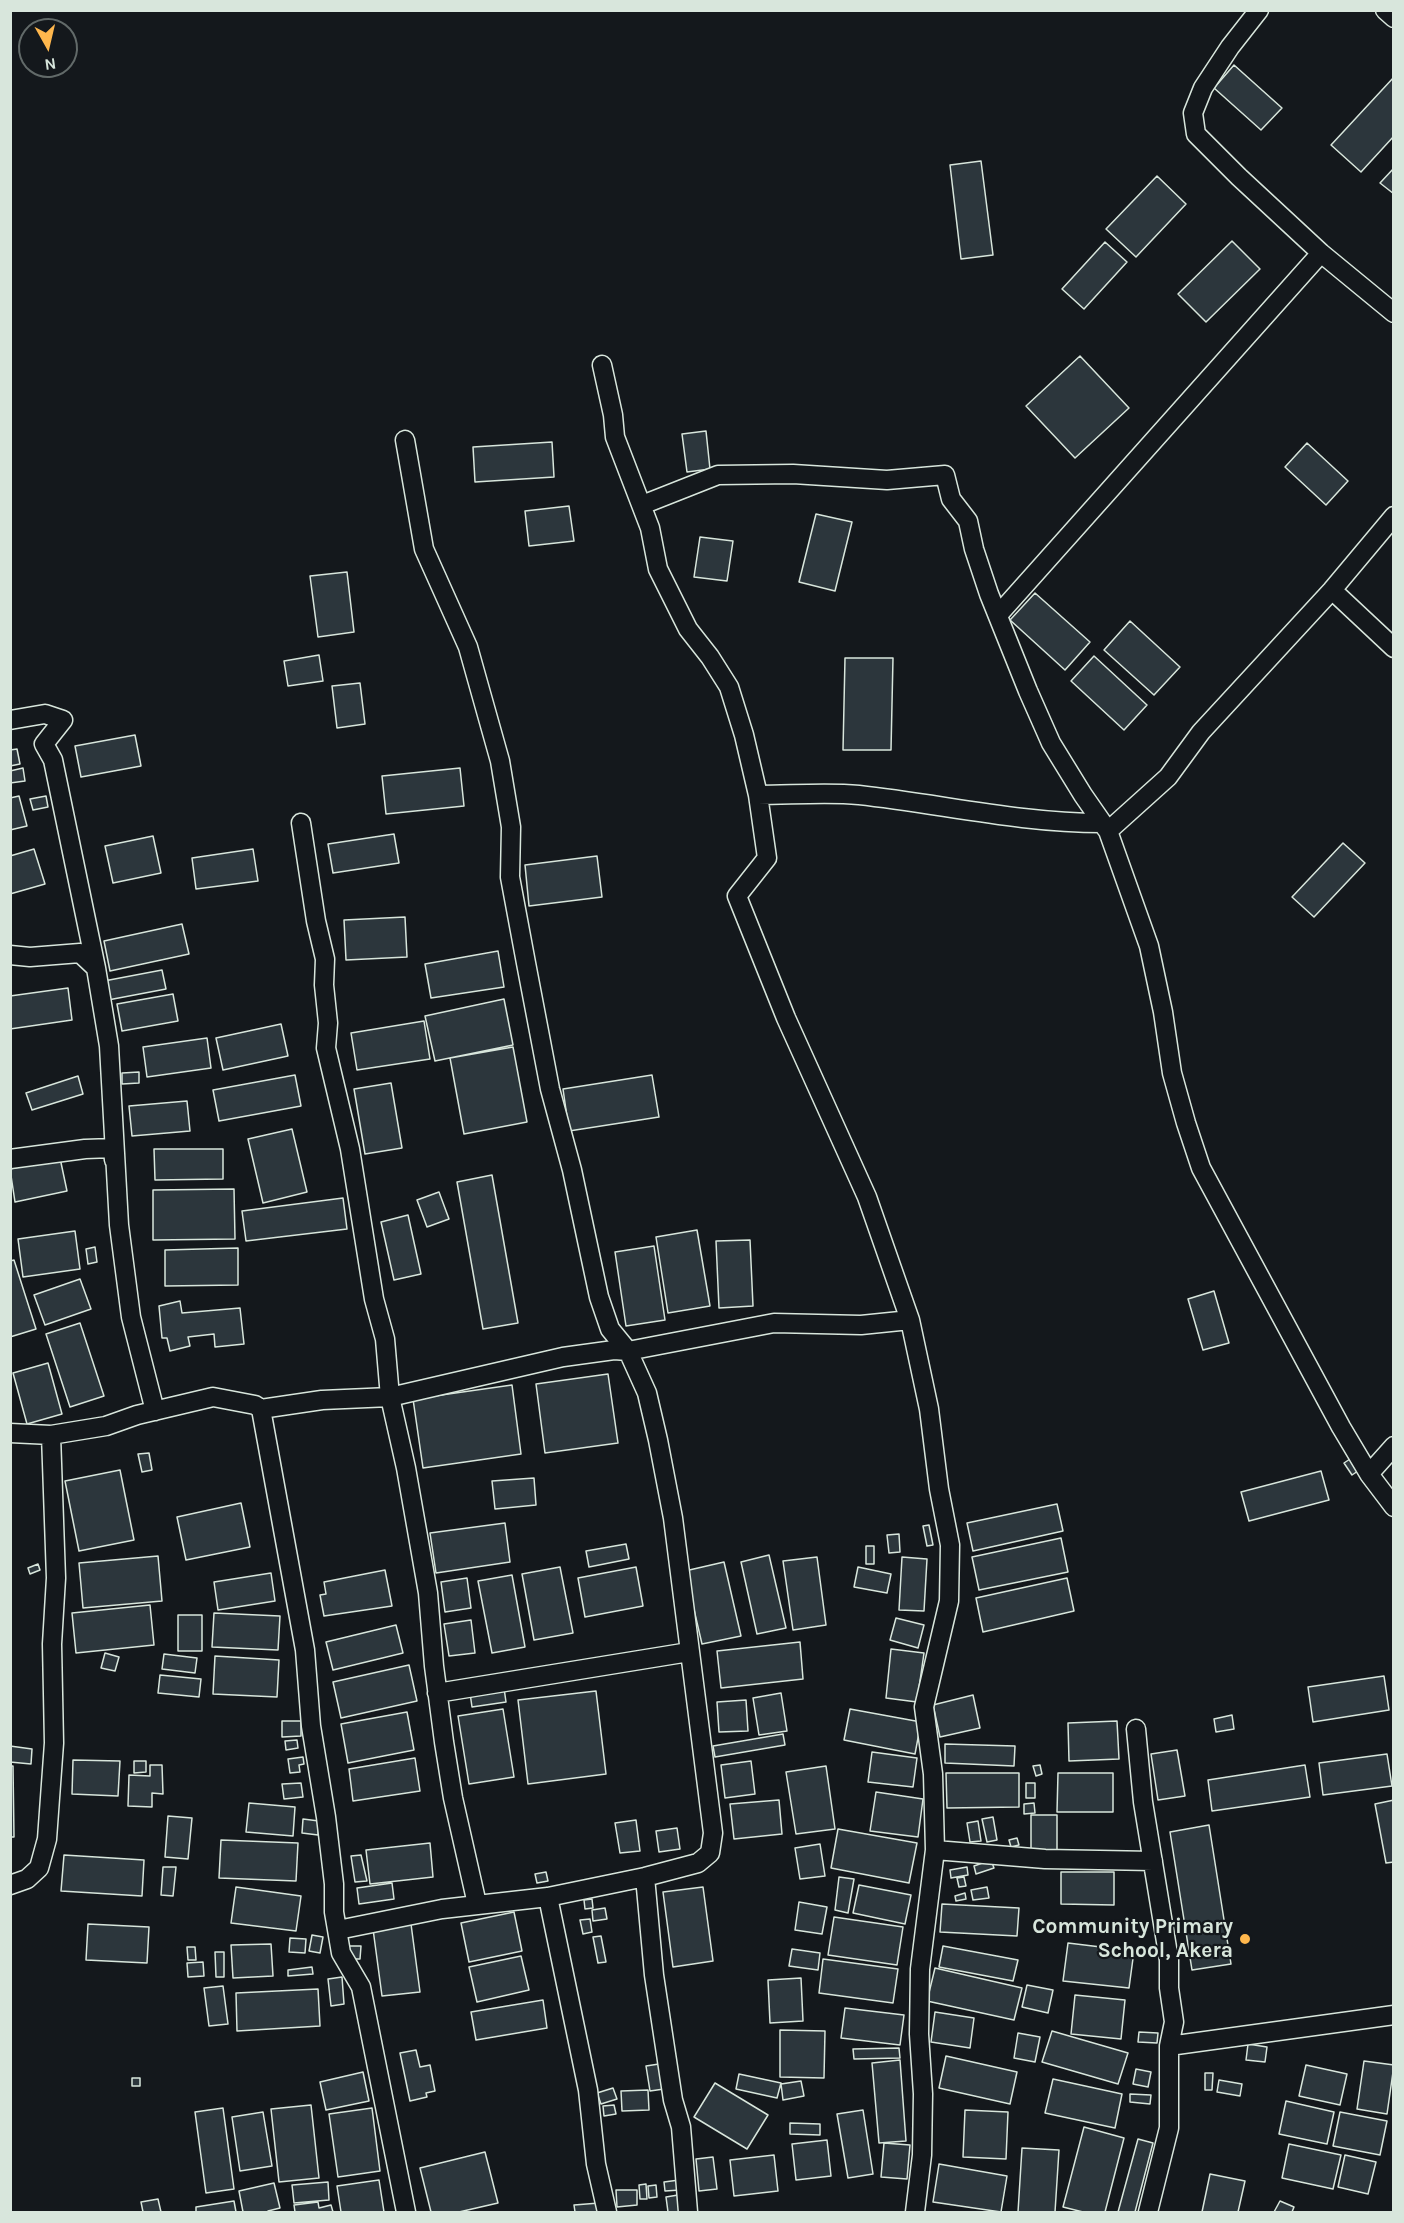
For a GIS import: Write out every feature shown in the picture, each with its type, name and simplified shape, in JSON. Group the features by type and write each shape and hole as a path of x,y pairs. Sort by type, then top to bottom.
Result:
{"street":[{"path":"1259,10 1230,47 1203,88 1193,113 1196,134 1321,253 1394,313"},
{"path":"1384,10 1394,18"},
{"path":"998,615 1321,253"},
{"path":"602,365 613,415 615,437 650,528 657,569 688,630 710,657 729,687 744,735 758,795 767,858 737,896 786,1018 867,1197 910,1320 929,1409 939,1489 950,1545 949,1601 924,1707 933,1774 935,1850 920,1970 922,2155 915,2212"},
{"path":"338,1930 442,1909 548,1897 645,1877 698,1863 710,1853 713,1833 673,1518 658,1440 647,1393 628,1351 610,1329 599,1297 574,1181 550,1089 510,877 511,827 500,760 468,647 424,549 405,440"},
{"path":"642,504 718,475 793,474 887,480 945,476 951,499 968,520 974,549 1028,691 1052,743 1108,831 1149,946 1172,1072 1201,1168 1341,1427 1369,1474 1394,1507"},
{"path":"1108,831 1168,777 1201,732 1332,590 1394,516"},
{"path":"1332,590 1394,648"},
{"path":"10,720 45,714 63,720 44,744 53,760 96,968 109,1046 119,1225 131,1317 155,1412"},
{"path":"758,795 858,795 1004,817 1072,823 1102,823 1108,831"},
{"path":"301,823 316,921 325,959 324,985 328,1023 326,1048 350,1149 374,1299 385,1339 390,1398 406,1468 428,1593 437,1693 453,1798 477,1904"},
{"path":"10,955 30,957 80,953 96,968"},
{"path":"10,1159 85,1149 113,1148 116,1171"},
{"path":"10,1433 51,1435 106,1426 137,1415 213,1397 255,1405 261,1409 322,1400 390,1398 563,1357 614,1350 628,1351 774,1323 861,1325 910,1320"},
{"path":"261,1409 305,1650 311,1726 326,1817 338,1930 345,1962 361,1987 406,2212"},
{"path":"10,1885 27,1879 39,1868 47,1839 54,1743 51,1644 56,1578 51,1435"},
{"path":"1369,1474 1394,1446"},
{"path":"437,1693 689,1652"},
{"path":"1136,1729 1143,1802 1169,1960 1169,1988 1174,2022 1169,2046 1169,2128 1148,2212"},
{"path":"935,1850 1045,1859 1154,1861"},
{"path":"645,1877 654,1975 673,2100 681,2127 688,2212"},
{"path":"548,1897 588,2090 596,2164 607,2212"},
{"path":"1169,2046 1394,2015"}],"building":[{"path":"1234,65 1282,108 1261,130 1214,88"},
{"path":"1394,77 1394,136 1361,172 1331,145"},
{"path":"981,161 993,255 961,259 950,165"},
{"path":"1394,168 1394,194 1380,183"},
{"path":"1157,176 1186,204 1136,257 1106,229"},
{"path":"1232,241 1260,269 1206,322 1178,294"},
{"path":"1105,242 1127,262 1084,309 1062,289"},
{"path":"1080,356 1129,408 1075,458 1026,406"},
{"path":"706,431 710,469 687,472 682,434"},
{"path":"552,442 554,477 475,482 473,447"},
{"path":"1307,443 1348,481 1326,505 1285,467"},
{"path":"569,506 574,541 529,546 525,511"},
{"path":"816,514 852,522 835,591 799,582"},
{"path":"700,537 733,541 727,581 694,577"},
{"path":"347,572 354,632 318,637 310,576"},
{"path":"1035,593 1090,642 1065,670 1010,620"},
{"path":"1130,621 1180,667 1154,695 1104,650"},
{"path":"319,655 323,681 288,686 284,661"},
{"path":"1094,656 1147,705 1124,730 1071,681"},
{"path":"845,658 893,658 891,750 843,750"},
{"path":"360,683 365,724 337,728 332,686"},
{"path":"135,735 141,766 81,777 75,746"},
{"path":"17,749 20,764 10,766 10,750"},
{"path":"23,768 25,781 10,783 10,771"},
{"path":"460,768 464,806 386,814 382,776"},
{"path":"19,796 27,826 10,830 10,798"},
{"path":"46,796 48,807 33,810 30,799"},
{"path":"394,834 399,863 333,873 328,844"},
{"path":"153,836 161,873 113,883 105,846"},
{"path":"1343,843 1365,863 1314,917 1292,897"},
{"path":"34,849 45,884 10,894 10,856"},
{"path":"253,849 258,881 196,889 192,858"},
{"path":"597,856 602,897 529,906 525,865"},
{"path":"405,917 407,957 346,960 344,920"},
{"path":"182,924 189,954 110,971 104,941"},
{"path":"498,951 504,987 431,998 425,964"},
{"path":"162,970 166,989 108,1000 104,981"},
{"path":"68,988 72,1020 10,1029 10,996"},
{"path":"173,994 178,1021 122,1031 117,1004"},
{"path":"504,999 513,1045 435,1061 425,1016"},
{"path":"424,1021 430,1059 357,1070 351,1033"},
{"path":"281,1024 288,1056 223,1070 216,1038"},
{"path":"207,1038 211,1068 147,1077 143,1047"},
{"path":"513,1047 527,1122 464,1134 450,1058"},
{"path":"139,1072 139,1083 122,1084 122,1073"},
{"path":"295,1075 301,1106 219,1121 213,1090"},
{"path":"652,1075 659,1117 569,1131 563,1089"},
{"path":"78,1076 83,1094 32,1110 26,1093"},
{"path":"391,1083 402,1148 365,1154 354,1089"},
{"path":"187,1101 190,1131 132,1136 129,1106"},
{"path":"292,1129 307,1192 263,1203 248,1139"},
{"path":"154,1149 223,1149 223,1179 155,1180"},
{"path":"60,1158 67,1191 15,1202 10,1169"},
{"path":"492,1175 518,1323 483,1329 457,1182"},
{"path":"234,1189 235,1239 153,1240 153,1190"},
{"path":"439,1192 449,1219 427,1227 417,1200"},
{"path":"343,1198 347,1229 246,1241 242,1211"},
{"path":"408,1215 421,1274 394,1280 381,1222"},
{"path":"697,1230 710,1306 668,1313 656,1237"},
{"path":"75,1231 80,1269 23,1277 18,1239"},
{"path":"750,1240 753,1306 719,1308 716,1241"},
{"path":"654,1246 665,1320 626,1326 615,1252"},
{"path":"95,1247 97,1262 88,1264 86,1249"},
{"path":"238,1248 238,1285 165,1286 165,1250"},
{"path":"14,1260 36,1329 10,1337 10,1261"},
{"path":"80,1279 91,1309 45,1325 34,1295"},
{"path":"1214,1291 1229,1343 1203,1350 1188,1299"},
{"path":"180,1301 182,1313 240,1308 244,1344 215,1347 214,1334 188,1337 190,1346 170,1351 167,1338 162,1338 159,1306"},
{"path":"80,1323 104,1396 70,1407 46,1334"},
{"path":"48,1363 62,1414 27,1424 13,1373"},
{"path":"608,1374 618,1443 545,1453 536,1384"},
{"path":"512,1385 521,1454 423,1468 413,1399"},
{"path":"149,1453 152,1470 142,1472 138,1454"},
{"path":"1350,1459 1358,1471 1352,1475 1344,1463"},
{"path":"120,1470 134,1540 79,1551 65,1481"},
{"path":"1321,1471 1329,1500 1249,1521 1241,1492"},
{"path":"534,1478 536,1505 495,1509 492,1481"},
{"path":"241,1503 250,1547 186,1560 177,1517"},
{"path":"1057,1504 1063,1531 973,1551 967,1523"},
{"path":"505,1523 510,1562 436,1573 430,1533"},
{"path":"929,1525 933,1545 927,1546 923,1526"},
{"path":"899,1534 900,1552 889,1553 887,1535"},
{"path":"1061,1538 1068,1572 979,1590 972,1557"},
{"path":"626,1544 629,1559 589,1567 586,1551"},
{"path":"866,1546 874,1546 874,1564 866,1564"},
{"path":"769,1555 786,1628 757,1634 741,1562"},
{"path":"158,1556 162,1601 83,1608 79,1563"},
{"path":"817,1557 826,1625 793,1630 783,1561"},
{"path":"902,1557 927,1559 924,1611 899,1610"},
{"path":"724,1562 741,1636 702,1644 685,1571"},
{"path":"38,1564 40,1570 30,1574 28,1568"},
{"path":"560,1567 573,1633 534,1640 522,1574"},
{"path":"636,1567 643,1606 585,1617 578,1578"},
{"path":"858,1567 891,1574 887,1593 854,1587"},
{"path":"385,1570 392,1606 324,1616 320,1595 326,1594 324,1582"},
{"path":"271,1573 275,1601 218,1610 214,1582"},
{"path":"512,1575 525,1647 492,1653 478,1581"},
{"path":"467,1578 471,1608 445,1612 441,1582"},
{"path":"1067,1578 1074,1611 983,1632 976,1598"},
{"path":"150,1605 154,1645 76,1653 72,1613"},
{"path":"214,1613 280,1616 278,1650 212,1647"},
{"path":"178,1615 202,1615 202,1651 178,1651"},
{"path":"896,1618 924,1625 918,1648 890,1640"},
{"path":"471,1620 475,1653 449,1656 444,1624"},
{"path":"396,1625 403,1653 333,1670 326,1642"},
{"path":"800,1642 803,1679 721,1688 717,1651"},
{"path":"891,1649 924,1653 917,1702 886,1698"},
{"path":"105,1653 119,1657 115,1671 101,1668"},
{"path":"164,1654 197,1658 195,1673 162,1669"},
{"path":"215,1656 279,1660 277,1697 213,1694"},
{"path":"409,1665 417,1701 341,1718 333,1682"},
{"path":"160,1675 201,1679 199,1697 158,1693"},
{"path":"1384,1676 1389,1710 1313,1722 1308,1687"},
{"path":"504,1688 506,1702 472,1707 470,1693"},
{"path":"596,1691 606,1774 528,1784 518,1700"},
{"path":"781,1693 787,1731 759,1735 753,1698"},
{"path":"973,1695 980,1728 940,1737 933,1705"},
{"path":"746,1700 748,1731 719,1732 717,1702"},
{"path":"503,1709 514,1777 469,1784 458,1716"},
{"path":"850,1709 921,1722 915,1754 844,1740"},
{"path":"407,1712 414,1750 348,1763 341,1724"},
{"path":"1232,1715 1234,1729 1216,1732 1214,1719"},
{"path":"282,1721 301,1721 301,1736 282,1737"},
{"path":"1117,1721 1119,1759 1069,1761 1068,1723"},
{"path":"783,1734 785,1745 715,1757 713,1746"},
{"path":"297,1740 298,1748 286,1750 285,1741"},
{"path":"945,1744 1015,1746 1014,1766 945,1763"},
{"path":"10,1746 32,1749 31,1764 10,1762"},
{"path":"1177,1750 1185,1796 1158,1800 1151,1754"},
{"path":"872,1752 917,1758 913,1787 868,1782"},
{"path":"1387,1754 1392,1786 1323,1795 1319,1763"},
{"path":"303,1757 304,1764 299,1765 300,1772 290,1773 288,1759"},
{"path":"415,1758 420,1791 353,1801 349,1769"},
{"path":"73,1760 120,1761 118,1796 72,1794"},
{"path":"134,1761 146,1761 146,1772 134,1773"},
{"path":"751,1761 755,1794 725,1798 721,1765"},
{"path":"150,1765 162,1765 163,1794 152,1793 152,1807 128,1806 129,1775 150,1776"},
{"path":"1040,1765 1042,1774 1036,1776 1033,1766"},
{"path":"1305,1765 1310,1797 1212,1811 1208,1780"},
{"path":"10,1766 13,1766 14,1837 10,1837"},
{"path":"826,1766 835,1829 796,1834 786,1772"},
{"path":"946,1773 1019,1773 1019,1807 947,1808"},
{"path":"1058,1773 1113,1773 1113,1812 1057,1812"},
{"path":"301,1783 303,1797 284,1799 282,1784"},
{"path":"1026,1783 1035,1783 1035,1798 1026,1798"},
{"path":"876,1792 923,1799 918,1837 870,1831"},
{"path":"779,1800 782,1834 734,1839 730,1804"},
{"path":"1394,1800 1394,1862 1386,1863 1375,1804"},
{"path":"249,1803 295,1807 293,1836 246,1832"},
{"path":"1034,1803 1035,1813 1024,1814 1024,1804"},
{"path":"1031,1815 1057,1815 1057,1853 1031,1853"},
{"path":"168,1816 192,1818 188,1859 165,1857"},
{"path":"993,1817 997,1840 987,1842 982,1819"},
{"path":"303,1819 319,1821 318,1835 302,1833"},
{"path":"636,1820 640,1851 620,1853 615,1823"},
{"path":"978,1821 981,1841 970,1842 967,1823"},
{"path":"1209,1825 1231,1964 1192,1970 1170,1832"},
{"path":"677,1828 680,1849 659,1852 656,1831"},
{"path":"838,1829 917,1843 909,1883 831,1868"},
{"path":"1017,1838 1019,1845 1011,1847 1009,1840"},
{"path":"221,1840 298,1843 296,1881 219,1878"},
{"path":"430,1843 433,1877 370,1884 366,1850"},
{"path":"820,1844 825,1876 800,1879 795,1848"},
{"path":"64,1855 144,1860 142,1896 61,1891"},
{"path":"361,1855 367,1881 355,1882 351,1856"},
{"path":"991,1860 994,1868 976,1874 974,1866"},
{"path":"163,1867 176,1867 173,1896 161,1895"},
{"path":"967,1867 968,1875 951,1878 950,1870"},
{"path":"546,1872 548,1881 537,1883 535,1874"},
{"path":"1061,1872 1114,1872 1114,1905 1061,1904"},
{"path":"839,1877 854,1879 848,1913 835,1910"},
{"path":"964,1877 966,1886 959,1887 957,1878"},
{"path":"392,1883 394,1899 359,1904 357,1888"},
{"path":"859,1885 911,1895 905,1924 853,1913"},
{"path":"236,1887 301,1896 296,1931 231,1923"},
{"path":"703,1887 713,1961 673,1967 663,1892"},
{"path":"987,1887 989,1898 973,1900 971,1890"},
{"path":"965,1893 966,1899 956,1901 955,1896"},
{"path":"592,1899 593,1908 585,1909 584,1900"},
{"path":"799,1902 827,1907 822,1934 795,1930"},
{"path":"942,1904 1019,1908 1017,1936 940,1932"},
{"path":"605,1908 607,1919 593,1921 592,1910"},
{"path":"514,1912 522,1951 469,1962 461,1923"},
{"path":"834,1917 903,1927 897,1965 828,1955"},
{"path":"590,1919 592,1932 583,1934 580,1920"},
{"path":"88,1924 149,1927 147,1963 86,1960"},
{"path":"411,1924 420,1992 382,1996 373,1929"},
{"path":"312,1935 323,1937 320,1953 309,1951"},
{"path":"601,1936 606,1962 598,1963 593,1937"},
{"path":"290,1938 306,1939 305,1953 289,1952"},
{"path":"1068,1943 1134,1951 1129,1988 1063,1981"},
{"path":"271,1944 273,1976 233,1978 231,1945"},
{"path":"348,1946 361,1946 360,1959 348,1959"},
{"path":"943,1946 1018,1960 1013,1981 939,1967"},
{"path":"187,1947 195,1947 196,1960 188,1960"},
{"path":"792,1949 820,1953 818,1970 789,1966"},
{"path":"215,1952 224,1952 224,1977 216,1977"},
{"path":"521,1956 529,1990 477,2002 469,1967"},
{"path":"823,1959 898,1969 893,2003 819,1993"},
{"path":"203,1962 204,1976 188,1977 187,1963"},
{"path":"312,1967 313,1974 288,1976 288,1970"},
{"path":"935,1968 1022,1988 1014,2020 927,2001"},
{"path":"342,1977 344,2004 331,2006 328,1979"},
{"path":"801,1978 803,2021 770,2023 768,1980"},
{"path":"1027,1985 1053,1990 1048,2013 1022,2007"},
{"path":"223,1986 228,2024 209,2026 204,1988"},
{"path":"318,1989 320,2026 237,2031 236,1993"},
{"path":"1075,1995 1125,2000 1121,2039 1071,2034"},
{"path":"543,2000 547,2028 476,2040 471,2012"},
{"path":"845,2008 904,2015 900,2045 841,2038"},
{"path":"935,2012 974,2018 970,2048 931,2042"},
{"path":"780,2030 825,2031 824,2078 780,2077"},
{"path":"1052,2031 1128,2053 1118,2084 1042,2062"},
{"path":"1139,2032 1158,2033 1157,2043 1138,2042"},
{"path":"1018,2033 1040,2037 1035,2062 1014,2058"},
{"path":"1248,2044 1267,2047 1265,2062 1246,2060"},
{"path":"899,2048 900,2058 854,2059 853,2049"},
{"path":"416,2050 420,2067 430,2065 435,2091 426,2093 427,2097 410,2101 400,2053"},
{"path":"946,2056 1017,2072 1010,2104 939,2088"},
{"path":"900,2060 906,2141 879,2143 872,2063"},
{"path":"1364,2061 1394,2065 1387,2114 1357,2109"},
{"path":"659,2064 664,2089 650,2091 646,2066"},
{"path":"1306,2065 1347,2074 1340,2105 1299,2096"},
{"path":"1136,2069 1151,2072 1148,2087 1133,2084"},
{"path":"363,2072 369,2101 326,2110 320,2082"},
{"path":"1205,2073 1213,2073 1212,2090 1205,2090"},
{"path":"739,2074 781,2083 777,2098 736,2089"},
{"path":"132,2078 140,2078 140,2086 132,2086"},
{"path":"1053,2079 1122,2094 1115,2128 1045,2113"},
{"path":"1219,2080 1242,2084 1240,2096 1217,2092"},
{"path":"801,2081 804,2096 783,2100 781,2084"},
{"path":"715,2083 768,2115 747,2149 694,2117"},
{"path":"613,2088 617,2099 601,2104 597,2093"},
{"path":"648,2090 649,2110 622,2111 621,2091"},
{"path":"1130,2094 1151,2095 1150,2104 1130,2102"},
{"path":"1286,2101 1334,2112 1327,2144 1279,2134"},
{"path":"311,2105 319,2178 279,2182 271,2109"},
{"path":"614,2105 616,2114 604,2116 603,2106"},
{"path":"223,2108 234,2189 206,2193 195,2112"},
{"path":"372,2108 380,2171 338,2177 329,2114"},
{"path":"863,2110 873,2174 848,2178 837,2114"},
{"path":"965,2110 1008,2112 1006,2159 963,2157"},
{"path":"263,2112 272,2166 240,2171 232,2117"},
{"path":"1340,2112 1387,2121 1380,2155 1333,2146"},
{"path":"790,2123 820,2124 820,2135 790,2134"},
{"path":"1084,2127 1124,2138 1105,2212 1083,2212 1063,2207"},
{"path":"1138,2139 1153,2143 1135,2212 1118,2212"},
{"path":"827,2140 831,2176 796,2180 792,2144"},
{"path":"884,2143 910,2145 907,2179 881,2177"},
{"path":"1289,2144 1341,2155 1333,2189 1282,2178"},
{"path":"1022,2148 1059,2150 1055,2212 1018,2212"},
{"path":"485,2152 498,2203 459,2212 431,2212 420,2168"},
{"path":"774,2155 778,2191 734,2196 730,2160"},
{"path":"1345,2155 1376,2162 1368,2194 1338,2187"},
{"path":"713,2157 717,2189 699,2191 696,2159"},
{"path":"939,2164 1007,2176 1001,2212 933,2202"},
{"path":"1210,2174 1245,2181 1238,2212 1202,2212"},
{"path":"379,2180 384,2212 341,2212 337,2186"},
{"path":"679,2180 680,2190 665,2191 664,2182"},
{"path":"328,2182 329,2200 294,2203 292,2185"},
{"path":"274,2183 280,2208 268,2212 243,2212 239,2191"},
{"path":"646,2184 647,2199 640,2199 639,2185"},
{"path":"656,2185 657,2197 649,2198 648,2186"},
{"path":"616,2190 637,2190 637,2205 617,2207"},
{"path":"678,2195 681,2212 668,2212 666,2197"},
{"path":"158,2199 161,2212 143,2212 141,2202"},
{"path":"234,2201 236,2212 196,2212 196,2207"},
{"path":"1280,2201 1294,2207 1292,2212 1274,2212"},
{"path":"318,2202 319,2208 331,2205 333,2212 295,2212 294,2205"},
{"path":"599,2203 599,2212 575,2212 574,2205"}],"place":[{"name":"Community Primary School, Akera","path":"1245,1939"}]}
